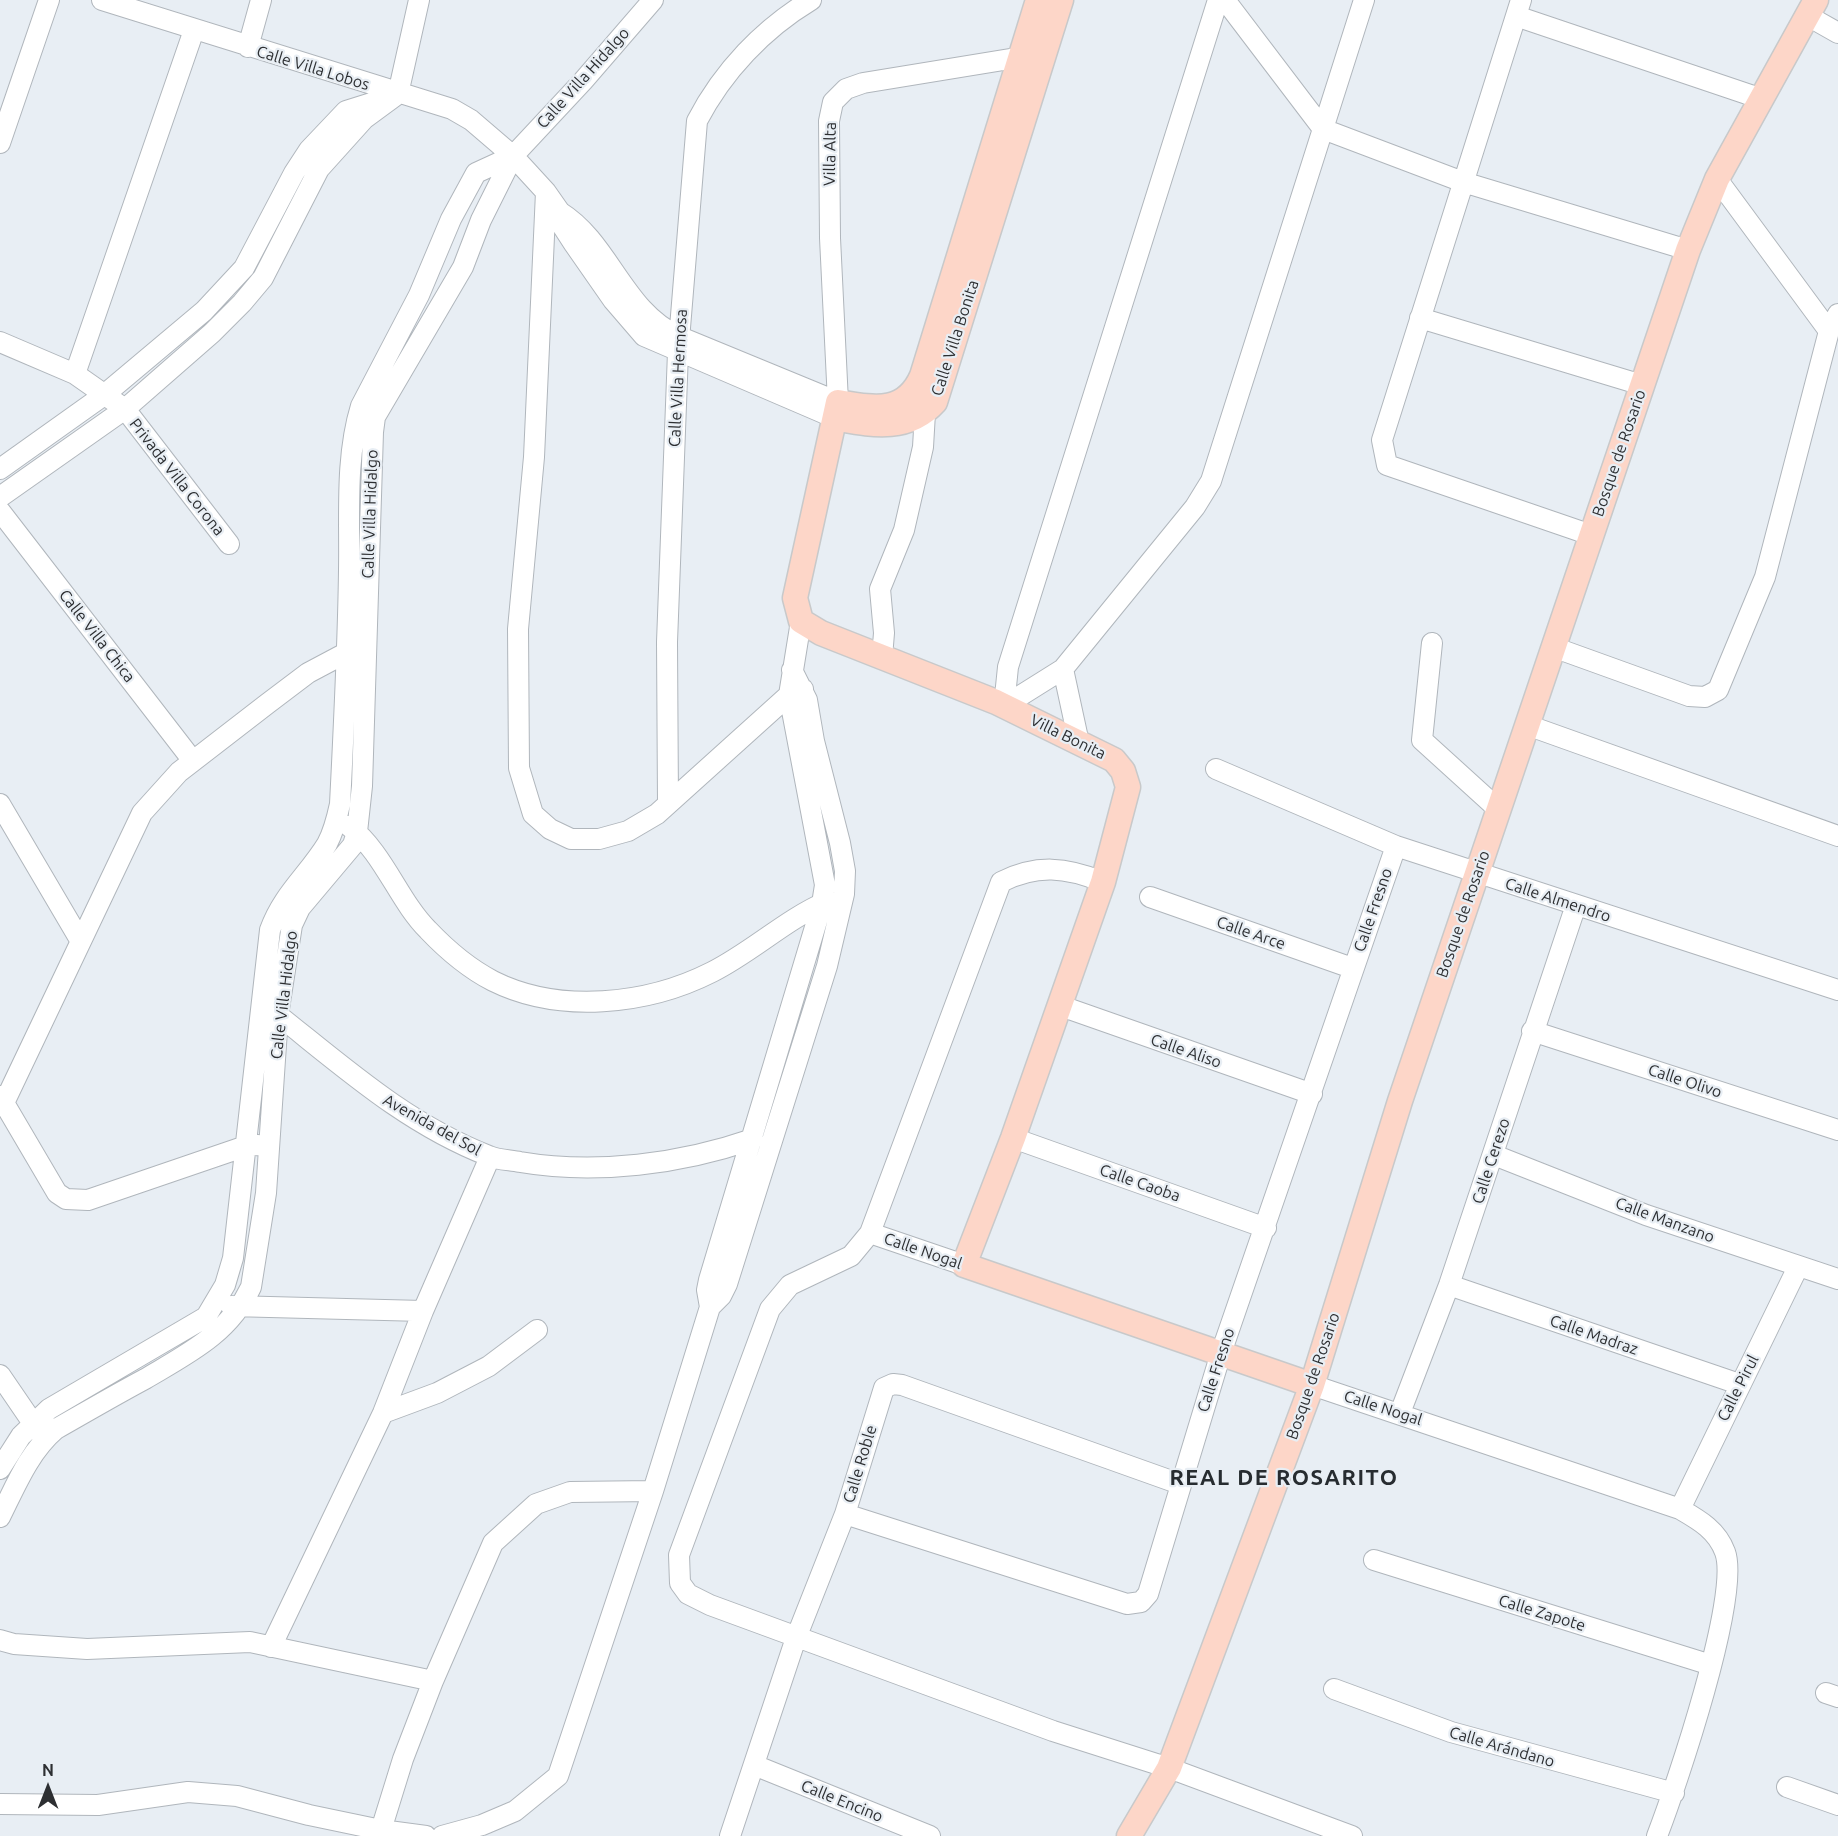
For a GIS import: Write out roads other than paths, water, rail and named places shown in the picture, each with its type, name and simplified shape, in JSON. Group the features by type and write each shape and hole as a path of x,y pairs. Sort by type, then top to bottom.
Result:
{"main road":[{"name":"Calle Villa Bonita","path":"916,406 916,390 1038,0"},
{"name":"Calle Villa Bonita","path":"837,410 875,425 897,424 916,406 935,402 1061,0"},
{"name":"Bosque de Rosario","path":"1129,1836 1169,1768 1312,1385 1400,1101 1688,249 1717,180 1812,8"},
{"path":"801,621 795,598 837,410"},
{"name":"Villa Bonita","path":"801,621 821,633 1004,706 1114,760 1124,771 1128,788 1103,882 1061,1006 964,1265"},
{"name":"Calle Nogal","path":"964,1265 1312,1385"}],"street":[{"path":"0,143 49,0"},
{"name":"Calle Villa Lobos","path":"102,0 452,110 471,120 513,156"},
{"path":"248,47 261,0"},
{"path":"0,496 125,409 213,333 264,278 319,169 364,119 398,94 419,0"},
{"name":"Calle Villa Hidalgo","path":"0,1469 21,1436 49,1408 206,1317 225,1286 233,1258 270,930 277,911 288,893 326,845 340,804 357,647 375,417 459,274 481,220 513,156 583,81 653,0"},
{"name":"Calle Villa Hermosa","path":"668,804 667,642 679,344 697,121 709,97 736,62 783,17 811,0"},
{"path":"1004,706 1008,667 1218,0"},
{"path":"1225,0 1323,129 1463,182 1688,249"},
{"path":"1004,706 1063,669 1195,507 1210,481 1364,0"},
{"path":"1591,535 1388,465 1382,440 1519,8 1762,99"},
{"path":"1812,8 1838,33"},
{"path":"75,374 194,30"},
{"name":"Villa Alta","path":"837,410 830,238 829,131 834,102 846,89 863,83 1022,57"},
{"path":"0,469 104,396 204,311 244,268 294,173 326,131 346,111 398,94"},
{"name":"Calle Villa Hidalgo","path":"0,1516 31,1456 56,1429 196,1351 226,1325 251,1287 266,1193 279,1015 292,925 300,908 346,855 357,832 362,786 352,457 361,406 419,295 451,219 476,173 513,156"},
{"name":"Calle Villa Bonita","path":"513,156 546,192 560,212 576,222 642,310 679,344 837,410"},
{"path":"1553,647 1689,696 1705,697 1718,690 1765,577 1833,323 1717,180"},
{"path":"546,192 534,457 518,629 519,768 533,814 550,829 571,839 599,839 628,831 657,814 796,692"},
{"path":"1420,318 1642,385"},
{"path":"0,342 75,374 125,409"},
{"path":"882,657 884,633 880,589 904,530 923,447 916,406"},
{"name":"Privada Villa Corona","path":"125,409 229,544"},
{"name":"Calle Villa Chica","path":"0,511 193,761"},
{"path":"442,1836 482,1825 515,1811 558,1776 653,1491 710,1306 707,1290 709,1280 822,904 824,880 792,670 801,621"},
{"path":"1432,643 1422,740 1498,810"},
{"path":"270,1143 246,1146 88,1200 66,1199 57,1192 2,1100 142,813 179,772 193,761 308,673 357,647"},
{"path":"1063,669 1079,743"},
{"path":"710,1306 721,1296 727,1284 770,1154 827,966 844,894 840,843 796,692"},
{"path":"1527,725 1838,836"},
{"name":"Calle Almendro","path":"1216,769 1396,846 1476,874 1838,990"},
{"path":"0,804 80,940"},
{"path":"337,818 357,832 427,929 466,965 494,981 526,993 591,1001 630,1000 663,991 711,972 822,904 844,894"},
{"name":"Calle Fresno","path":"845,1514 1127,1604 1141,1602 1148,1594 1221,1353 1396,846"},
{"path":"870,1233 1001,882 1022,872 1048,870 1075,871 1103,882"},
{"name":"Calle Arce","path":"1150,897 1353,968"},
{"name":"Calle Cerezo","path":"1400,1413 1449,1285 1576,905"},
{"name":"Calle Aliso","path":"1061,1006 1312,1094"},
{"name":"Avenida del Sol","path":"279,1015 373,1093 415,1119 490,1156 573,1167 643,1164 726,1149 753,1139"},
{"name":"Calle Olivo","path":"1532,1031 1838,1130"},
{"name":"Calle Caoba","path":"1013,1138 1266,1228"},
{"name":"Calle Manzano","path":"1494,1155 1646,1215 1838,1279"},
{"path":"271,1647 383,1413 423,1311 490,1156"},
{"name":"Calle Nogal","path":"964,1265 870,1233 851,1256 790,1285 770,1309 680,1555 681,1583 688,1593 710,1605 796,1638 1053,1731 1169,1768 1352,1836"},
{"name":"Calle Pirul","path":"1680,1509 1739,1384 1787,1294 1798,1267"},
{"name":"Calle Madraz","path":"1449,1285 1739,1384"},
{"path":"217,1302 239,1308 423,1311"},
{"path":"383,1413 437,1393 489,1366 537,1330"},
{"path":"0,1374 44,1440"},
{"name":"Calle Roble","path":"730,1836 796,1638 845,1514 884,1388 893,1384 1180,1484"},
{"name":"Calle Nogal","path":"1312,1385 1680,1509 1712,1528 1726,1552 1729,1579 1711,1665 1674,1793 1657,1836"},
{"path":"381,1830 403,1759 433,1681 493,1543 536,1504 570,1492 653,1491"},
{"name":"Calle Zapote","path":"1374,1560 1711,1665"},
{"path":"0,1640 14,1644 87,1649 250,1642 433,1681"},
{"name":"Calle Arándano","path":"1334,1689 1451,1732 1674,1793"},
{"name":"Calle Encino","path":"754,1765 930,1836"},
{"path":"1787,1787 1838,1805"},
{"path":"0,1804 98,1805 188,1792 237,1797 381,1830 426,1836"}],"district":[{"name":"REAL DE ROSARITO","path":"1284,1478"}]}
